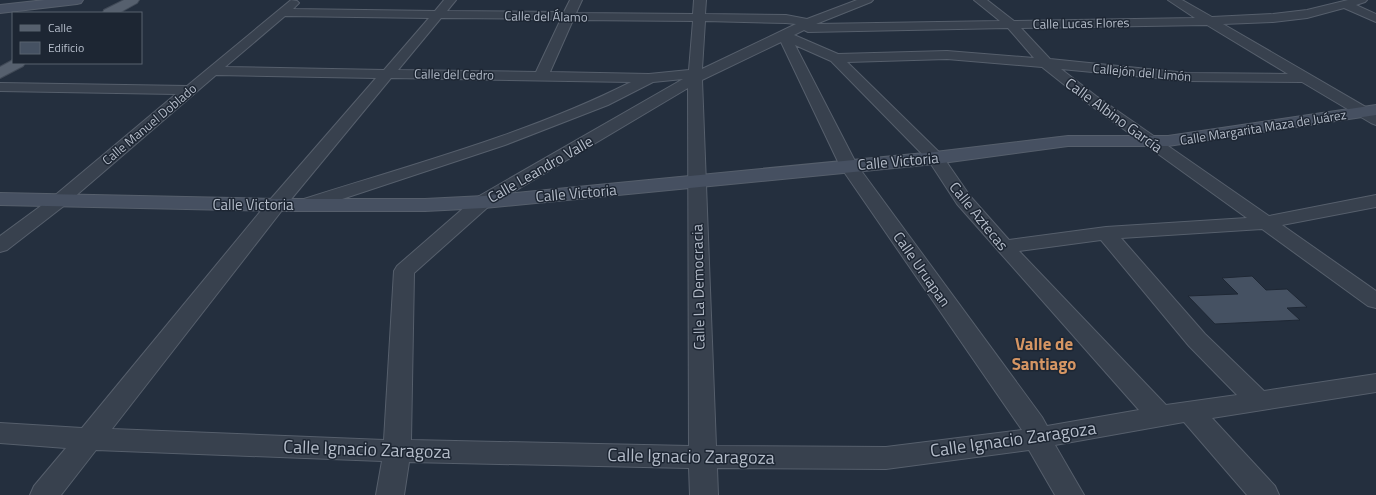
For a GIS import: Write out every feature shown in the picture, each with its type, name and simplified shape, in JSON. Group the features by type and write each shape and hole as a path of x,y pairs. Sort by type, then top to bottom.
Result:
{"main road":[{"path":"111,12 133,0"},
{"path":"0,73 16,64"}],"street":[{"path":"0,8 77,0"},
{"name":"Calle Manuel Doblado","path":"0,246 59,201 296,0"},
{"path":"44,495 276,205 450,0"},
{"path":"541,76 576,0"},
{"name":"Calle La Democracia","path":"700,0 695,76 696,182 704,495"},
{"name":"Calle Leandro Valle","path":"390,495 398,451 404,271 481,203 695,76 867,0"},
{"name":"Calle Albino García","path":"980,0 1011,24 1046,63 1091,100 1376,301"},
{"path":"1174,0 1304,78 1368,111 1376,120"},
{"name":"Calle Lucas Flores","path":"799,29 1210,21 1272,18 1307,14 1361,0"},
{"path":"1310,2 1338,5 1376,18"},
{"path":"799,29 825,6"},
{"name":"Calle del Álamo","path":"283,12 786,19 799,29"},
{"name":"Calle Aztecas","path":"799,29 836,58 935,158 963,200 1004,247 1160,416"},
{"name":"Calle Uruapan","path":"799,29 849,166 1033,424 1043,450 1070,495"},
{"name":"Callejón del Limón","path":"836,58 947,55 997,58 1187,77 1304,78"},
{"name":"Calle del Cedro","path":"212,71 649,78 695,76"},
{"path":"311,203 499,142 602,102 649,78"},
{"path":"0,87 189,90"},
{"name":"Calle Margarita Maza de Juárez","path":"1150,141 1168,141 1368,111"},
{"name":"Calle Victoria","path":"0,199 276,205 311,203 481,203 935,158 1068,141 1150,141"},
{"path":"1004,247 1106,233 1265,223 1376,201"},
{"path":"1106,233 1197,340 1259,401"},
{"name":"Calle Ignacio Zaragoza","path":"0,433 90,439 398,451 703,457 886,458 1038,438 1190,411 1376,383"},
{"path":"1190,411 1265,495"}],"building":[{"path":"1252,276 1266,290 1287,289 1307,307 1287,308 1300,320 1215,324 1188,296 1238,294 1222,278"}],"district":[{"name":"Valle de Santiago","path":"1044,354"}]}
